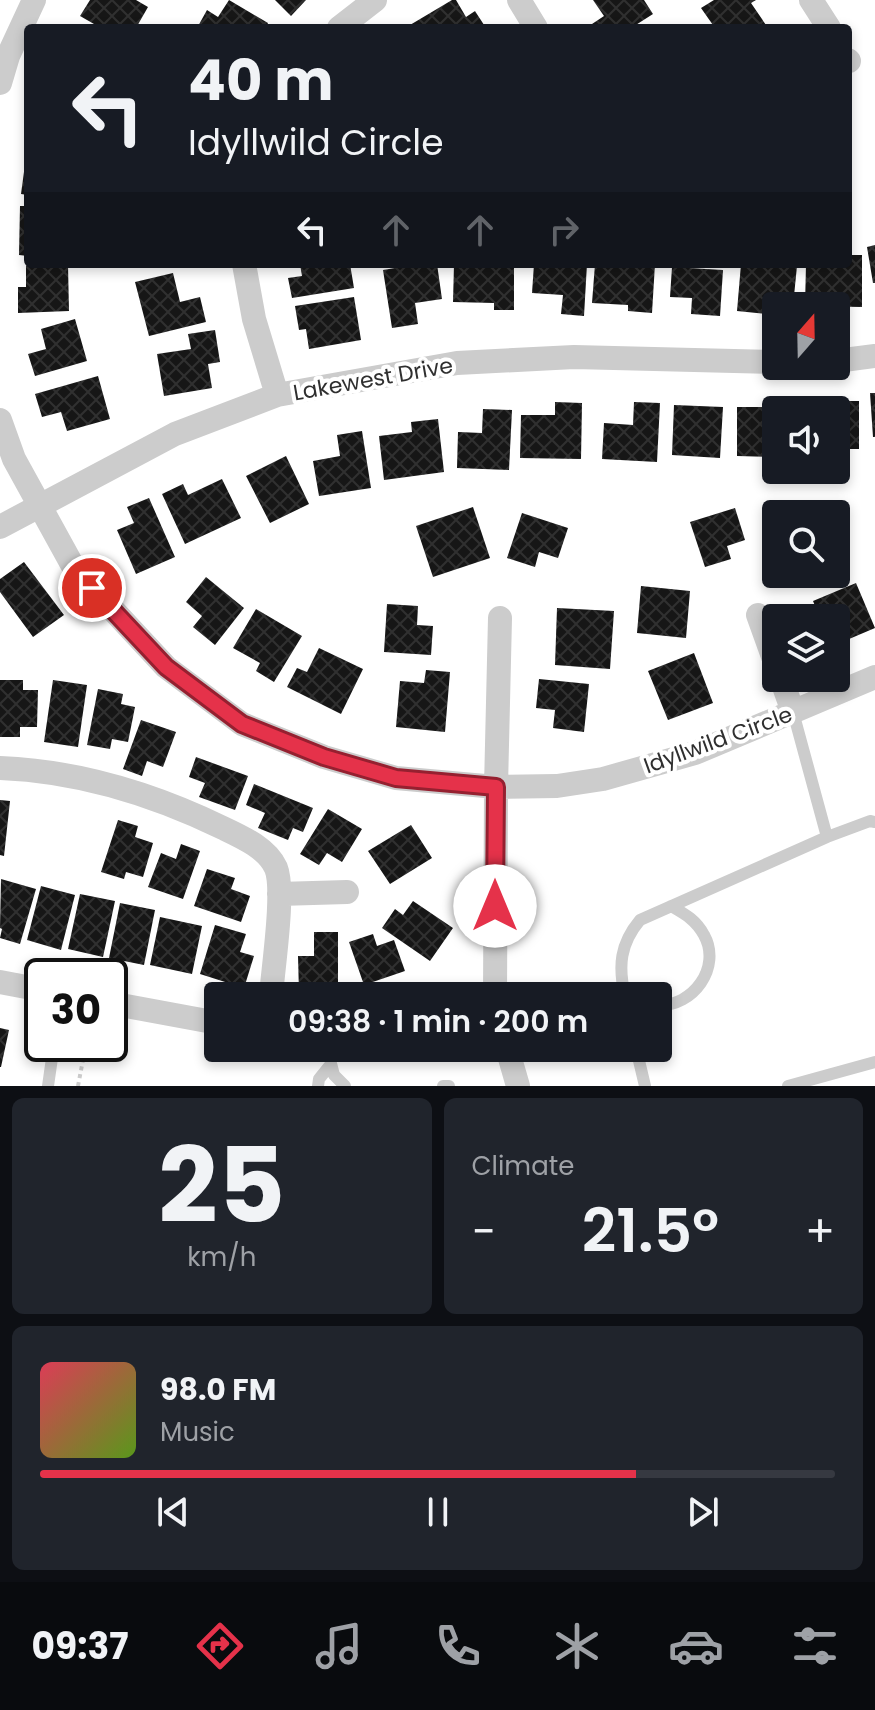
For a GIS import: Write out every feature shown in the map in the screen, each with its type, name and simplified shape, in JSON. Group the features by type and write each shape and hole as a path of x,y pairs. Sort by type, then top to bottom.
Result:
{"street":[{"path":"0,83 8,56 34,0"},
{"path":"344,24 375,0"},
{"path":"519,0 534,24"},
{"path":"811,0 826,24"},
{"path":"245,268 254,319 277,395"},
{"path":"850,359 875,356"},
{"name":"Lakewest Drive","path":"0,527 175,434 277,395 457,363 574,357 762,362"},
{"name":"Idyllwild Circle","path":"0,420 14,459 74,568 166,667 242,724 324,757 396,778 496,787 557,786 638,770 695,753 875,677"},
{"path":"758,615 762,626"},
{"path":"495,982 500,618"},
{"path":"786,692 793,712"},
{"path":"0,768 44,773 134,791 195,815 256,846 271,859 278,872 272,982"},
{"path":"279,894 347,892"},
{"path":"0,982 24,987"},
{"path":"128,1006 204,1020"},
{"path":"511,1062 518,1086"}],"lane":[{"path":"793,712 827,837"},
{"path":"621,980 622,949 628,934 640,920 827,837 870,821 875,822"},
{"path":"671,906 692,918 706,937 710,960 702,983 686,999 672,1002"},
{"path":"48,1086 51,1062"},
{"path":"639,1062 645,1086"},
{"path":"788,1086 875,1062"},
{"path":"318,1086 319,1079 331,1064"},
{"path":"331,1064 334,1075 345,1086"}],"path":[{"path":"78,1086 83,1062"}],"building":[{"path":"90,0 136,0 148,7 138,24 94,24 80,16"},
{"path":"229,0 268,23 199,24 207,10 218,17"},
{"path":"275,0 306,0 291,16"},
{"path":"456,0 466,17 475,11 483,24 412,24"},
{"path":"593,0 644,0 653,14 637,24 592,24 604,16"},
{"path":"714,0 756,0 751,3 765,24 712,24 701,8"},
{"path":"20,206 24,206 24,256 19,255"},
{"path":"875,245 875,283 873,283 867,247"},
{"path":"852,255 862,255 862,307 850,307 850,292 805,292 806,268 852,268"},
{"path":"26,268 68,268 69,311 18,313 18,287 26,287"},
{"path":"301,268 351,268 354,288 292,298 288,278 302,276"},
{"path":"438,268 442,299 415,303 418,324 392,328 383,270"},
{"path":"454,268 514,268 514,310 494,310 494,303 453,302"},
{"path":"534,268 587,268 584,316 561,314 563,295 532,293"},
{"path":"595,268 655,268 652,313 628,311 628,305 592,303"},
{"path":"672,268 723,270 720,316 691,314 692,298 670,297"},
{"path":"741,268 797,268 794,292 762,292 762,314 737,311"},
{"path":"173,273 180,302 200,297 206,322 149,336 135,282"},
{"path":"354,297 361,340 309,349 306,329 299,330 295,306"},
{"path":"75,319 87,361 35,376 28,354 46,349 41,329"},
{"path":"215,330 220,362 208,364 212,388 164,396 157,354 191,349 188,334"},
{"path":"98,376 110,419 67,431 61,412 42,417 35,394"},
{"path":"870,393 875,393 875,437 873,437"},
{"path":"850,401 859,401 859,449 850,449"},
{"path":"555,402 582,403 581,459 520,458 521,415 555,415"},
{"path":"634,402 660,403 657,462 602,459 604,423 633,425"},
{"path":"674,405 723,407 720,458 672,455"},
{"path":"737,407 762,407 762,457 737,456"},
{"path":"483,409 512,410 509,470 457,468 458,432 482,433"},
{"path":"438,419 444,472 384,480 379,436 412,432 411,422"},
{"path":"362,431 371,488 319,496 313,461 340,456 337,435"},
{"path":"286,456 309,504 270,523 246,476"},
{"path":"222,479 241,518 185,544 162,494 183,484 188,495"},
{"path":"149,498 175,557 136,574 117,530 134,523 127,507"},
{"path":"473,507 490,558 433,577 416,526"},
{"path":"735,508 745,540 727,546 731,559 705,567 690,522"},
{"path":"522,513 568,528 558,558 539,552 535,567 507,558"},
{"path":"24,562 64,615 33,637 0,592 0,579"},
{"path":"206,577 244,608 215,645 193,627 202,616 186,602"},
{"path":"856,583 875,628 850,639 850,604 814,604 813,601"},
{"path":"641,586 690,591 686,638 637,633"},
{"path":"387,604 418,606 417,625 433,626 431,655 384,652"},
{"path":"557,608 614,611 610,669 555,665"},
{"path":"256,609 302,636 274,682 256,671 260,663 233,648"},
{"path":"319,648 363,669 341,714 287,687 297,668 307,672"},
{"path":"694,653 713,703 668,720 648,671"},
{"path":"426,670 450,672 445,732 396,727 400,681 424,683"},
{"path":"539,679 589,684 584,732 553,728 555,710 536,708"},
{"path":"0,680 23,680 23,690 38,690 37,727 20,727 20,737 0,737"},
{"path":"53,680 87,685 78,747 44,742"},
{"path":"98,689 123,694 121,704 135,707 128,742 112,739 110,749 87,745"},
{"path":"141,720 176,732 163,767 147,761 142,776 123,769"},
{"path":"196,757 248,776 235,810 199,797 205,783 189,777"},
{"path":"254,784 313,808 303,832 293,828 288,840 258,828 265,813 246,805"},
{"path":"0,800 10,801 4,856 0,855"},
{"path":"328,809 362,829 342,862 327,853 319,865 300,854"},
{"path":"118,820 138,826 135,837 153,843 143,877 126,872 124,879 101,872"},
{"path":"411,825 432,858 390,884 368,851"},
{"path":"181,844 200,851 183,899 148,887 161,853 176,859"},
{"path":"207,869 235,878 231,889 250,896 241,922 194,906"},
{"path":"1,879 36,889 20,944 0,938"},
{"path":"41,886 75,895 61,950 27,940"},
{"path":"80,894 115,901 103,957 68,949"},
{"path":"413,901 453,928 430,961 382,928 395,909 403,915"},
{"path":"120,903 155,910 144,965 128,962 128,958 109,958"},
{"path":"160,917 202,926 192,974 150,965"},
{"path":"215,925 246,934 240,952 254,956 246,982 225,982 200,974"},
{"path":"314,932 338,932 338,982 299,982 298,956 314,956"},
{"path":"373,934 377,946 394,940 405,971 373,982 363,982 349,942"},
{"path":"0,1028 9,1030 1,1067 0,1067"}],"route":[{"path":"92,588 166,667 242,724 324,757 396,778 496,787 495,906"}]}
